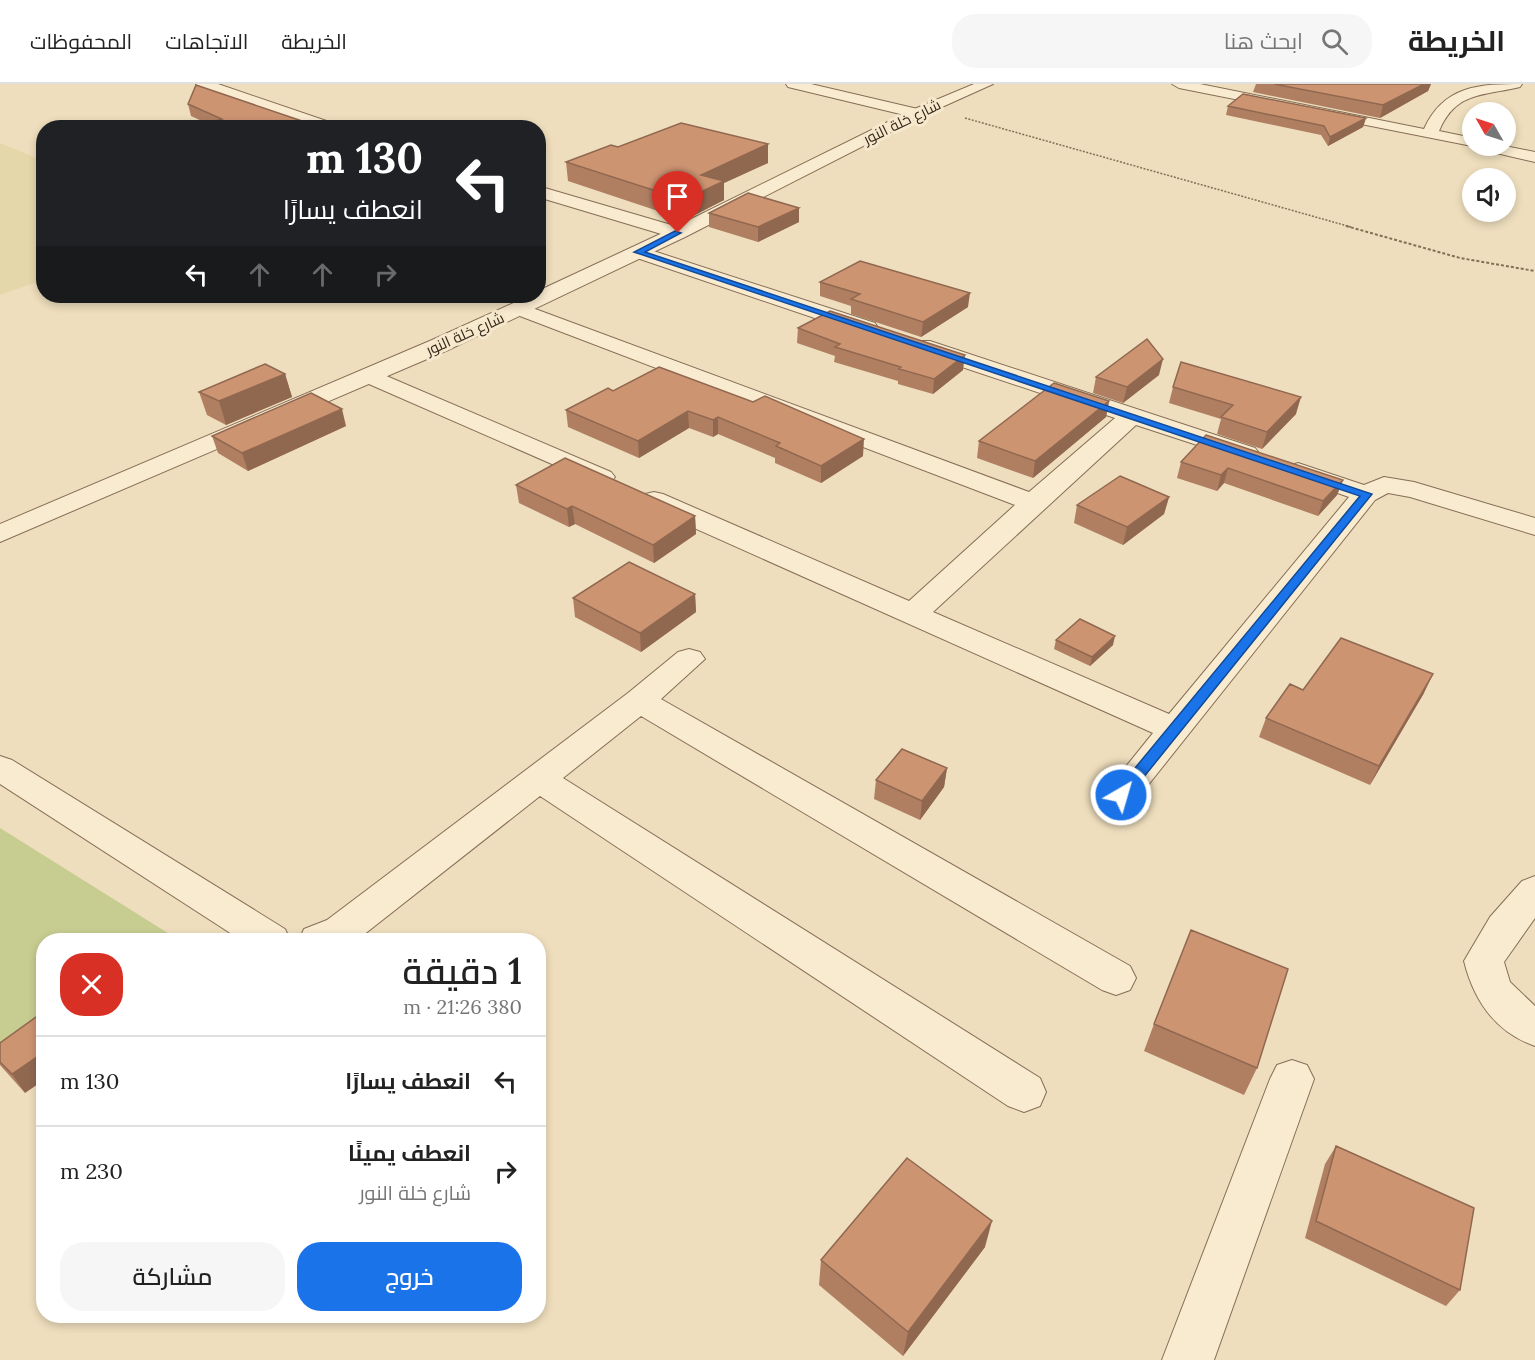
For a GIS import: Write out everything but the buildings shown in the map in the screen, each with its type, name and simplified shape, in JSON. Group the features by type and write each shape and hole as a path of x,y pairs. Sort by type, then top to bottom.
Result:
{"street":[{"path":"202,84 315,120"},
{"path":"793,84 921,111"},
{"name":"شارع خلة النور","path":"546,296 678,233 921,111 986,84"},
{"path":"1179,84 1462,140"},
{"path":"1431,133 1436,118 1447,103 1465,95 1515,84"},
{"path":"1516,153 1535,157"},
{"path":"546,193 678,233"},
{"path":"638,252 1366,494"},
{"name":"شارع خلة النور","path":"0,534 532,303"},
{"path":"519,309 1033,503"},
{"path":"370,375 1173,729"},
{"path":"914,613 1133,415"},
{"path":"1121,795 1366,494 1384,485 1414,490 1535,527"},
{"path":"336,933 639,701 689,659"},
{"path":"639,701 1116,978"},
{"path":"0,768 260,933"},
{"path":"538,778 1024,1092"},
{"path":"1535,891 1504,928 1484,961 1490,987 1510,1012 1535,1028"},
{"path":"1188,1360 1292,1079"}],"path":[{"path":"921,111 1228,190 1460,258 1535,271"}],"shaded area":[{"path":"0,143 36,158 36,282 0,295"}],"green space":[{"path":"0,828 168,933 36,933 36,1024 0,1043"}],"route":[{"path":"678,233 638,252 1366,494 1121,795"}]}
